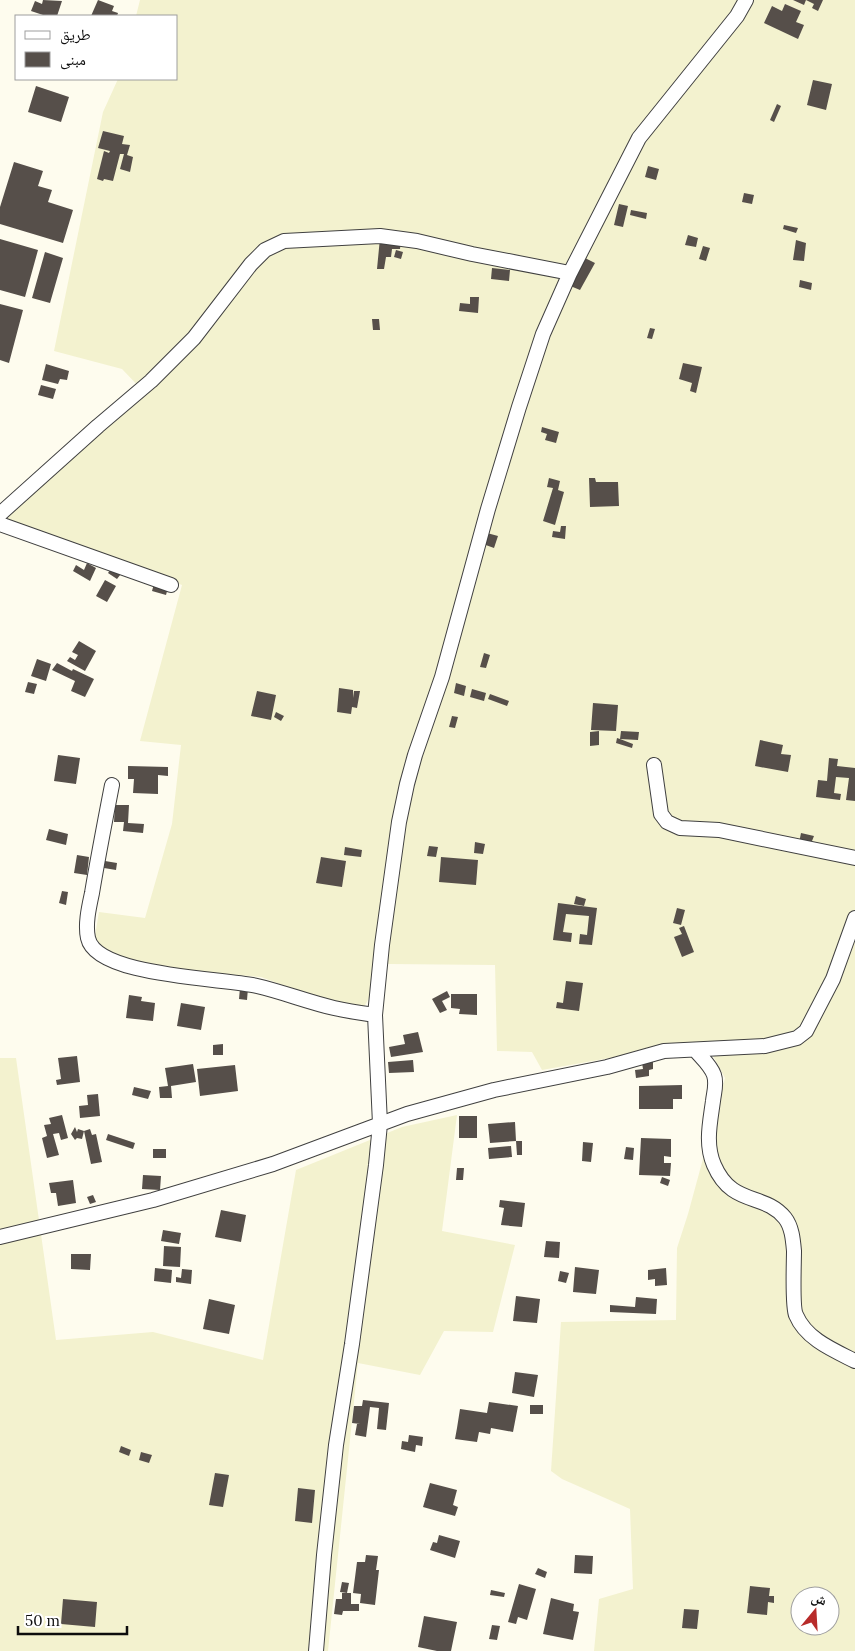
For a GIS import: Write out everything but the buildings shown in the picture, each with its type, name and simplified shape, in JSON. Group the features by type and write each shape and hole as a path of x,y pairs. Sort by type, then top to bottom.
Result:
{"street":[{"path":"316,1651 336,1445 352,1344 380,1124 375,1015 382,945 398,822 409,776 442,677 488,510 543,334 570,273 639,138 737,16 746,0"},
{"path":"0,514 151,381 194,338 251,264 265,250 284,241 380,236 417,241 570,273"},
{"path":"0,524 171,585"},
{"path":"654,766 661,814 667,822 680,828 719,830 855,858"},
{"path":"112,785 88,916 88,940 97,951 113,961 137,969 166,975 201,977 256,985 333,1008 375,1015"},
{"path":"0,1237 161,1198 273,1164 407,1114 494,1090 607,1066 664,1051 765,1046 796,1038 806,1031 833,978 855,918"},
{"path":"696,1050 713,1072 716,1082 708,1138 710,1154 715,1166 730,1188 738,1194 776,1209 786,1219 792,1232 794,1246 795,1314 809,1334 824,1346 855,1361"}],"green space":[{"path":"140,0 855,0 855,1651 594,1651 599,1599 633,1589 630,1509 562,1479 551,1471 561,1322 676,1320 677,1248 725,1078 705,1041 542,1070 532,1052 497,1051 495,965 388,964 360,1014 261,977 182,971 107,954 94,941 99,912 145,918 172,824 181,745 140,741 182,585 0,519 144,392 122,369 54,351 103,112 118,80 178,80 178,15 136,15"},
{"path":"0,1058 16,1058 56,1340 153,1332 263,1360 296,1170 402,1127 457,1115 442,1231 515,1245 493,1332 444,1331 420,1375 358,1363 328,1651 0,1651"}]}
